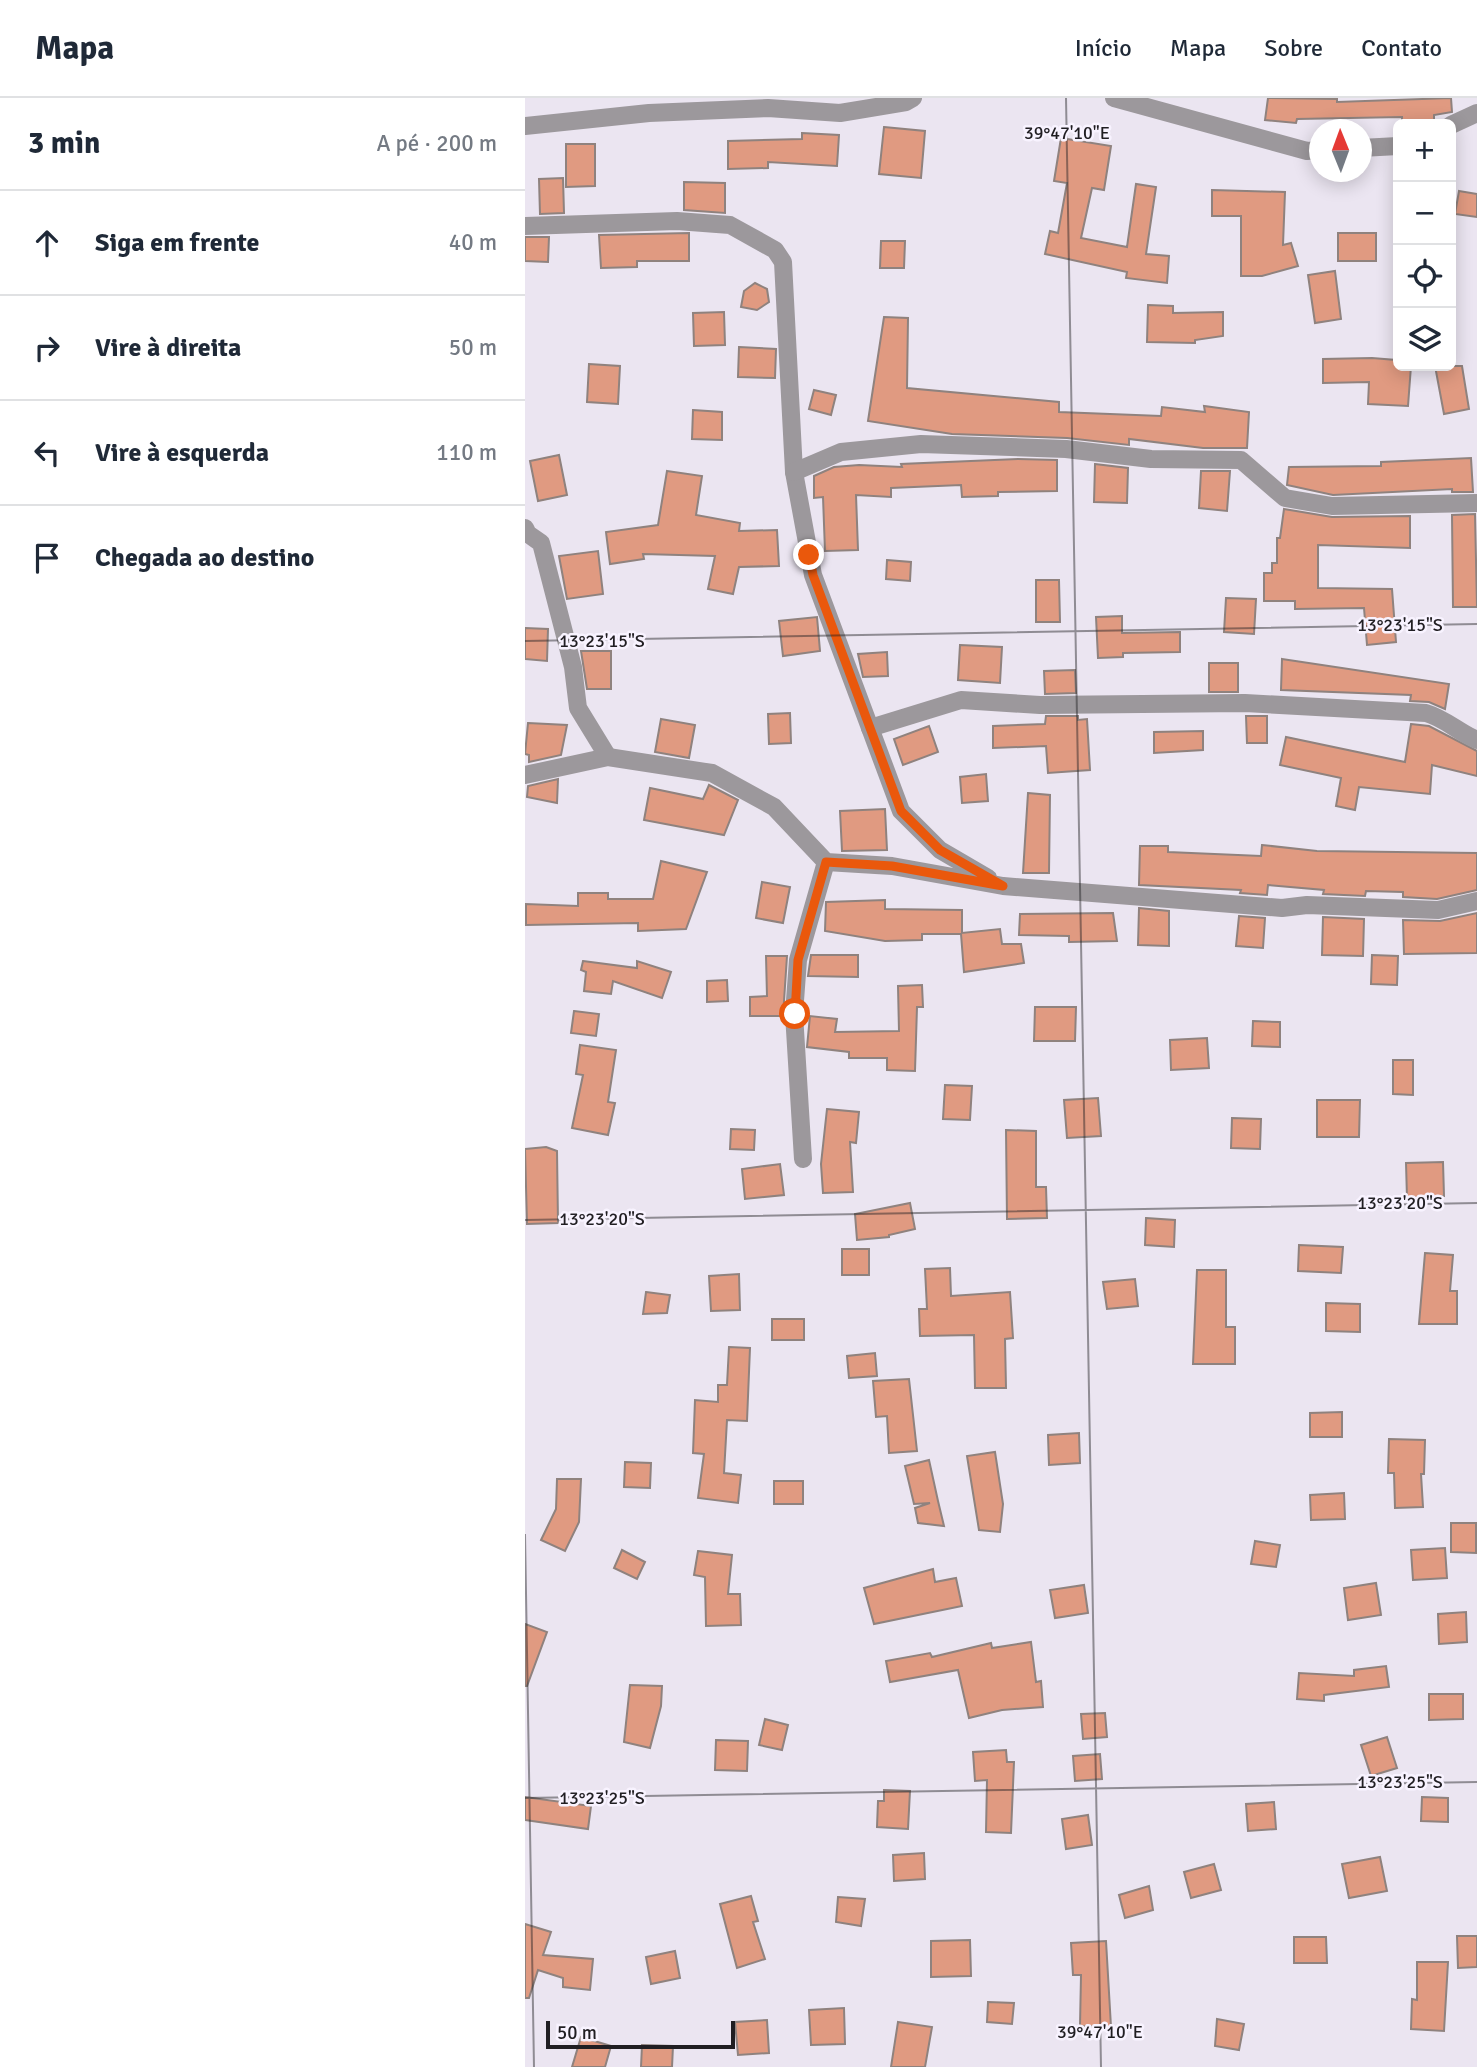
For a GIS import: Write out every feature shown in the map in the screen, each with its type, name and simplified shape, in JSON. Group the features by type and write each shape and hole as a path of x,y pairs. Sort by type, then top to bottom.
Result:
{"street":[{"path":"525,126 649,113 768,108 840,113 906,102 913,98"},
{"path":"1114,98 1309,151"},
{"path":"1456,123 1477,113"},
{"path":"1372,147 1393,146"},
{"path":"525,226 677,221 730,225 775,250 783,262 794,472 813,575 901,811 940,850 1003,886"},
{"path":"794,472 841,452 921,444 1066,449 1151,459 1241,460 1285,498 1332,506 1477,503"},
{"path":"526,533 541,543 573,667 578,708 608,757"},
{"path":"870,728 961,700 1040,705 1245,703 1426,713 1445,719 1458,732 1477,740"},
{"path":"525,775 608,757 712,774 775,807 826,862 892,866 1003,886 1282,908 1307,905 1438,910 1477,901"},
{"path":"803,1159 795,1014 798,960 826,862"}],"building":[{"path":"1268,98 1337,99 1337,102 1451,98 1452,112 1434,115 1434,119 1297,119 1296,123 1265,120"},
{"path":"884,127 925,131 921,178 879,174"},
{"path":"802,133 839,135 837,166 768,162 768,168 728,169 728,141 802,139"},
{"path":"1061,138 1111,146 1104,190 1092,188 1081,238 1127,247 1136,184 1156,187 1146,254 1169,256 1167,283 1126,278 1127,272 1045,254 1050,231 1058,233 1067,183 1054,181"},
{"path":"566,144 595,144 595,186 566,187"},
{"path":"563,178 564,213 540,214 539,179"},
{"path":"684,182 725,183 725,213 684,210"},
{"path":"1212,190 1285,192 1283,245 1291,243 1298,266 1262,276 1241,276 1241,216 1212,216"},
{"path":"1459,191 1477,194 1477,217 1456,214"},
{"path":"689,233 689,261 637,261 637,267 601,268 599,235"},
{"path":"1338,233 1376,233 1376,261 1338,261"},
{"path":"525,237 549,237 548,262 525,261"},
{"path":"881,241 905,241 904,268 880,268"},
{"path":"1335,271 1341,319 1315,323 1308,275"},
{"path":"755,283 767,289 769,302 757,310 741,307 744,291"},
{"path":"1148,305 1173,306 1173,313 1223,312 1223,336 1195,340 1195,343 1147,342"},
{"path":"724,312 725,345 694,346 693,313"},
{"path":"884,317 908,318 907,388 1059,402 1059,412 1161,416 1162,407 1205,412 1204,406 1249,412 1247,448 1203,448 1129,439 1129,445 1067,438 952,434 868,421"},
{"path":"739,347 776,349 775,378 738,377"},
{"path":"1323,359 1393,360 1393,371 1411,371 1408,406 1368,404 1369,382 1323,383"},
{"path":"589,364 620,366 618,404 587,402"},
{"path":"1456,366 1462,366 1469,409 1444,414 1436,371 1456,371"},
{"path":"814,390 836,395 831,415 809,409"},
{"path":"693,410 722,412 722,440 692,439"},
{"path":"559,455 567,495 538,501 530,461"},
{"path":"1471,458 1473,492 1452,492 1452,489 1333,495 1287,485 1289,467 1381,466 1381,462"},
{"path":"1057,460 1057,491 998,492 998,496 962,497 961,485 891,488 891,497 856,495 858,550 825,551 823,497 814,498 814,476 834,467 902,467 901,464"},
{"path":"1095,464 1128,468 1127,503 1094,502"},
{"path":"667,471 702,476 696,515 740,523 739,531 777,530 779,566 739,567 733,594 708,589 715,556 643,554 644,559 610,564 606,532 658,525"},
{"path":"1201,471 1230,471 1227,511 1199,508"},
{"path":"1284,509 1332,517 1410,516 1410,548 1318,545 1318,588 1392,589 1396,642 1367,645 1364,608 1295,609 1295,601 1264,601 1264,573 1272,573 1272,563 1277,563 1277,538 1280,538"},
{"path":"1475,514 1477,607 1453,607 1452,515"},
{"path":"598,551 603,594 567,599 559,556"},
{"path":"887,560 911,562 910,581 886,579"},
{"path":"1036,580 1059,580 1060,622 1036,622"},
{"path":"1226,598 1256,599 1254,634 1224,632"},
{"path":"1122,616 1122,633 1180,632 1180,652 1123,653 1123,657 1098,658 1096,617"},
{"path":"817,617 820,651 783,656 779,621"},
{"path":"525,628 548,629 547,661 525,659"},
{"path":"960,645 1002,647 1000,683 958,680"},
{"path":"581,651 611,651 611,689 587,689"},
{"path":"887,652 888,676 863,677 858,654"},
{"path":"1282,659 1449,684 1445,709 1429,702 1410,701 1411,695 1281,690"},
{"path":"1209,663 1238,663 1238,692 1209,692"},
{"path":"1075,670 1076,693 1045,694 1044,671"},
{"path":"790,713 791,743 769,744 768,714"},
{"path":"1046,716 1078,716 1078,720 1087,719 1090,770 1048,773 1046,746 993,748 993,726 1045,724"},
{"path":"1246,716 1267,716 1267,743 1247,743"},
{"path":"661,719 695,725 689,758 655,752"},
{"path":"528,723 567,725 561,755 529,762 529,755 525,754"},
{"path":"1411,724 1429,726 1477,751 1477,776 1432,765 1430,794 1359,787 1355,810 1336,806 1341,778 1280,765 1286,737 1405,762"},
{"path":"929,726 938,752 903,765 894,739"},
{"path":"1203,731 1203,750 1154,753 1154,732"},
{"path":"986,774 988,801 962,803 960,777"},
{"path":"558,779 557,803 527,797 528,786"},
{"path":"709,785 738,800 724,835 644,820 650,788 703,799"},
{"path":"1028,793 1050,795 1049,873 1023,873"},
{"path":"885,809 887,850 842,851 840,811"},
{"path":"1262,845 1317,851 1477,853 1477,890 1437,899 1403,897 1403,892 1366,891 1365,896 1323,894 1324,890 1268,885 1267,895 1240,893 1241,890 1139,885 1140,846 1168,846 1168,852 1261,856"},
{"path":"661,861 707,872 686,929 638,931 638,923 526,925 526,904 578,906 578,893 608,893 608,899 653,899"},
{"path":"762,882 790,887 783,923 756,918"},
{"path":"885,900 885,909 962,910 962,933 1000,929 1002,944 1021,944 1024,963 964,972 961,934 922,934 922,940 885,941 825,931 826,902"},
{"path":"1139,908 1169,911 1169,946 1138,945"},
{"path":"1113,913 1117,941 1069,942 1069,936 1019,935 1020,914"},
{"path":"1477,913 1477,953 1404,954 1403,920 1440,921"},
{"path":"1239,916 1265,918 1263,948 1236,946"},
{"path":"1323,917 1364,919 1363,956 1322,955"},
{"path":"811,955 858,955 858,977 808,976"},
{"path":"1372,955 1398,956 1397,985 1371,984"},
{"path":"766,956 787,956 783,1016 750,1016 750,997 767,996"},
{"path":"583,961 637,968 637,961 671,972 662,998 613,981 611,994 584,991 586,972 581,970"},
{"path":"727,980 728,1001 707,1002 707,981"},
{"path":"922,985 923,1007 917,1007 915,1071 887,1070 887,1058 849,1058 849,1052 807,1047 810,1016 837,1019 835,1032 899,1031 898,986"},
{"path":"1035,1007 1076,1007 1075,1041 1034,1041"},
{"path":"574,1011 599,1014 596,1036 571,1033"},
{"path":"1253,1021 1280,1022 1280,1047 1252,1046"},
{"path":"1207,1038 1209,1068 1171,1070 1170,1040"},
{"path":"580,1045 616,1050 608,1102 615,1103 608,1135 572,1128 583,1075 576,1074"},
{"path":"1393,1060 1413,1060 1413,1095 1393,1094"},
{"path":"945,1085 972,1086 970,1120 943,1119"},
{"path":"1098,1098 1101,1136 1067,1138 1064,1100"},
{"path":"1317,1100 1360,1100 1359,1137 1317,1137"},
{"path":"827,1109 859,1112 856,1143 850,1142 853,1192 823,1193 821,1164"},
{"path":"1232,1118 1261,1119 1260,1149 1231,1148"},
{"path":"731,1129 755,1130 754,1150 730,1149"},
{"path":"1006,1130 1036,1131 1036,1187 1046,1187 1047,1218 1007,1219"},
{"path":"546,1147 557,1151 558,1223 527,1224 525,1149"},
{"path":"1443,1162 1444,1196 1407,1198 1406,1163"},
{"path":"780,1164 784,1195 745,1199 742,1169"},
{"path":"910,1203 915,1229 889,1237 857,1240 855,1214"},
{"path":"1146,1218 1175,1220 1174,1247 1145,1245"},
{"path":"1299,1245 1343,1247 1341,1273 1298,1271"},
{"path":"842,1249 869,1249 869,1275 842,1275"},
{"path":"1425,1253 1453,1255 1450,1291 1457,1291 1457,1324 1419,1324"},
{"path":"950,1268 951,1296 1010,1292 1013,1338 1005,1339 1006,1388 975,1388 974,1335 920,1336 919,1309 927,1309 925,1269"},
{"path":"1197,1270 1226,1270 1226,1327 1235,1327 1235,1364 1193,1364"},
{"path":"739,1274 740,1310 711,1311 709,1276"},
{"path":"1135,1279 1138,1306 1107,1309 1103,1282"},
{"path":"646,1292 670,1295 667,1313 643,1314"},
{"path":"1326,1303 1360,1304 1360,1332 1326,1331"},
{"path":"772,1319 804,1319 804,1340 772,1340"},
{"path":"729,1347 750,1348 747,1421 727,1420 724,1473 741,1475 738,1503 698,1498 704,1454 693,1453 695,1400 718,1402 718,1385 727,1385"},
{"path":"875,1353 877,1376 849,1378 847,1356"},
{"path":"909,1379 917,1451 889,1453 887,1416 876,1417 873,1381"},
{"path":"1342,1412 1342,1437 1310,1437 1310,1413"},
{"path":"1079,1433 1080,1463 1049,1465 1048,1435"},
{"path":"1389,1439 1425,1440 1424,1474 1421,1474 1423,1507 1395,1508 1394,1473 1388,1473"},
{"path":"995,1452 1003,1504 1000,1532 979,1530 967,1456"},
{"path":"929,1460 944,1526 918,1523 915,1508 930,1503 914,1504 905,1466"},
{"path":"625,1462 651,1463 650,1488 624,1487"},
{"path":"557,1479 581,1479 579,1522 565,1551 541,1540 556,1509"},
{"path":"774,1481 803,1481 803,1504 774,1504"},
{"path":"1344,1493 1345,1519 1311,1520 1310,1495"},
{"path":"1451,1523 1476,1523 1476,1553 1451,1552"},
{"path":"1255,1541 1280,1545 1276,1567 1251,1564"},
{"path":"1445,1548 1447,1578 1413,1580 1411,1550"},
{"path":"622,1550 645,1562 637,1579 614,1568"},
{"path":"698,1551 732,1555 728,1594 740,1594 741,1625 706,1626 705,1577 694,1575"},
{"path":"933,1569 935,1582 956,1578 962,1606 874,1624 864,1588"},
{"path":"1376,1583 1381,1615 1348,1620 1344,1588"},
{"path":"1084,1585 1088,1613 1055,1618 1050,1590"},
{"path":"1466,1612 1467,1642 1439,1644 1438,1614"},
{"path":"525,1624 547,1632 527,1686 525,1686"},
{"path":"1031,1642 1036,1682 1041,1681 1043,1707 1002,1710 969,1718 958,1670 890,1682 886,1661 930,1653 932,1657 991,1643 992,1648"},
{"path":"1386,1666 1389,1687 1324,1695 1324,1701 1297,1699 1299,1673 1354,1676 1354,1670"},
{"path":"630,1685 662,1686 661,1706 650,1748 624,1742"},
{"path":"1429,1694 1463,1694 1463,1719 1429,1720"},
{"path":"1105,1713 1107,1737 1083,1739 1081,1714"},
{"path":"765,1719 788,1725 782,1750 759,1745"},
{"path":"1387,1737 1397,1768 1371,1776 1361,1745"},
{"path":"716,1740 748,1741 747,1771 715,1770"},
{"path":"1006,1750 1007,1762 1014,1762 1011,1833 986,1832 987,1780 975,1781 973,1752"},
{"path":"1100,1754 1102,1779 1075,1781 1073,1756"},
{"path":"884,1790 910,1791 908,1829 877,1827 878,1801 884,1801"},
{"path":"525,1797 591,1806 588,1829 525,1820"},
{"path":"1422,1797 1448,1798 1448,1822 1421,1821"},
{"path":"1274,1802 1276,1829 1248,1831 1246,1804"},
{"path":"1088,1815 1092,1845 1066,1849 1062,1819"},
{"path":"924,1853 925,1879 894,1881 893,1855"},
{"path":"1380,1857 1387,1891 1349,1898 1342,1864"},
{"path":"1214,1864 1221,1890 1191,1898 1184,1872"},
{"path":"1149,1886 1153,1910 1125,1918 1119,1895"},
{"path":"751,1896 758,1921 753,1922 765,1959 737,1968 720,1904"},
{"path":"838,1897 865,1899 861,1926 836,1922"},
{"path":"525,1924 551,1932 543,1955 593,1959 590,1990 563,1987 563,1978 538,1970 529,1998 525,1998"},
{"path":"1457,1936 1477,1936 1477,1967 1458,1968"},
{"path":"1294,1937 1326,1937 1327,1963 1294,1963"},
{"path":"970,1940 971,1976 931,1977 931,1941"},
{"path":"1106,1941 1111,2027 1080,2026 1081,1975 1073,1975 1071,1943"},
{"path":"675,1951 680,1978 651,1984 646,1957"},
{"path":"1417,1962 1448,1962 1444,2031 1411,2029 1412,1999 1417,2000"},
{"path":"988,2002 1014,2003 1012,2024 987,2022"},
{"path":"844,2008 845,2044 811,2045 809,2010"},
{"path":"1217,2019 1244,2024 1239,2050 1215,2046"},
{"path":"767,2020 769,2053 738,2055 735,2022"},
{"path":"898,2022 932,2027 925,2067 891,2067"},
{"path":"581,2037 611,2046 605,2067 572,2067"},
{"path":"642,2045 673,2046 672,2067 641,2067"}],"route":[{"path":"795,1014 798,960 826,862 892,866 1003,886 940,850 901,811 813,575 809,555"}]}
